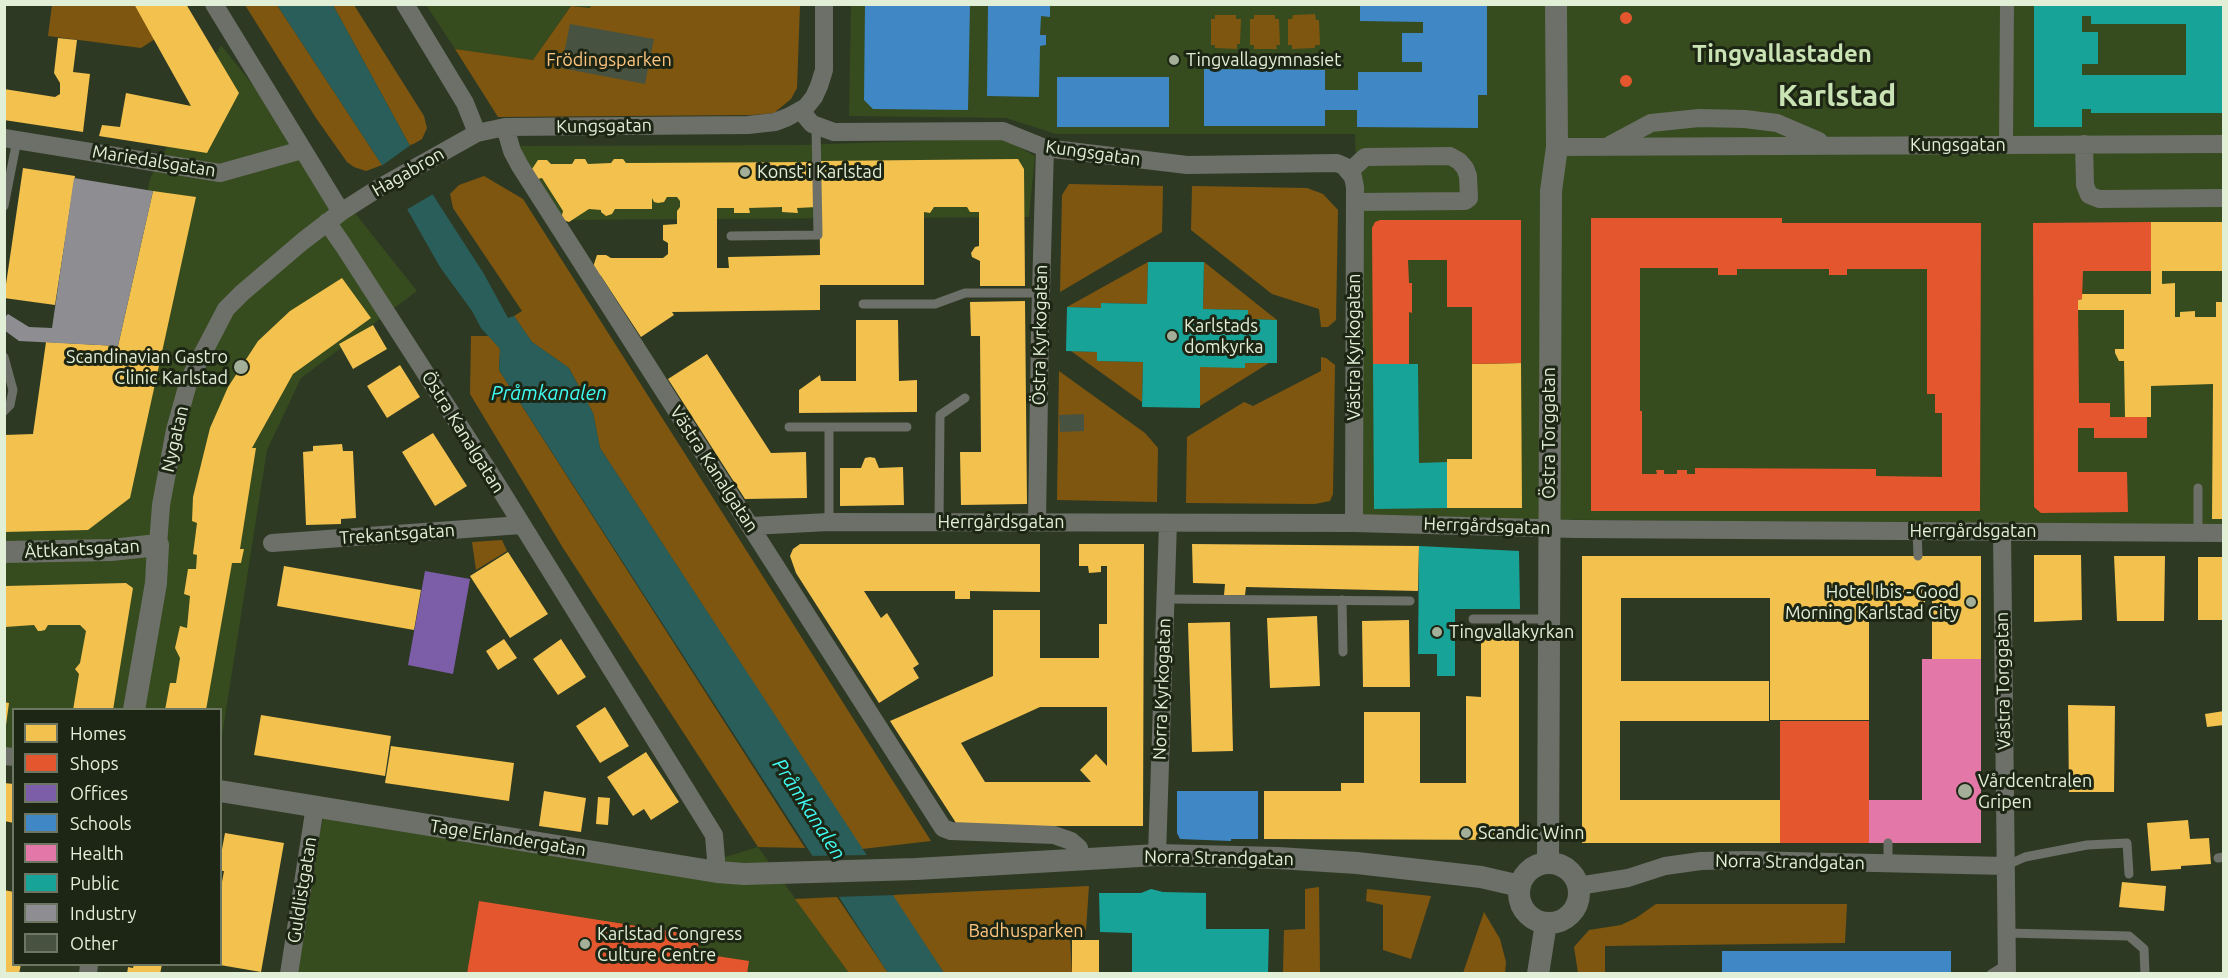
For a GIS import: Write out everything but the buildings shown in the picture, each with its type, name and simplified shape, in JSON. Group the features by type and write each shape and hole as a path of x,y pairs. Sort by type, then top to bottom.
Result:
{"street":[{"name":"Östra Kanalgatan","path":"214,4 302,150 334,217 343,245 495,481 714,835 717,872"},
{"path":"405,4 465,103 477,133 505,127"},
{"path":"816,127 801,111 814,97 824,70 824,4"},
{"name":"Östra Torggatan","path":"1548,863 1551,191 1557,147 1556,4"},
{"path":"2006,145 2007,4"},
{"name":"Kungsgatan","path":"505,127 748,125 775,122 801,111"},
{"name":"Kungsgatan","path":"1606,147 1651,123 1700,118 1746,119 1777,123 1831,145"},
{"name":"Västra Kanalgatan","path":"505,127 512,151 520,166 943,828 951,831 1054,835 1071,841 1079,848 1082,860"},
{"name":"Kungsgatan","path":"816,127 841,132 1003,131 1037,145 1187,165 1337,163 1349,172"},
{"name":"Hagabron","path":"334,217 377,189 477,133"},
{"name":"Mariedalsgatan","path":"11,139 220,173 302,150"},
{"path":"2084,144 2085,185 2089,195 2099,199 2223,198"},
{"name":"Kungsgatan","path":"1557,147 2223,144"},
{"name":"Östra Kyrkogatan","path":"1037,145 1040,293 1038,522"},
{"path":"1349,172 1365,158 1450,156 1459,161 1468,176 1469,198 1465,201 1355,202"},
{"name":"Västra Kyrkogatan","path":"1349,172 1353,177 1355,187 1354,523"},
{"name":"Nygatan","path":"134,708 156,583 161,505 175,430 189,380 226,309 242,292 334,217"},
{"name":"Herrgårdsgatan","path":"751,526 829,522 1354,523 1549,528 2223,533"},
{"name":"Norra Kyrkogatan","path":"1157,855 1168,523"},
{"name":"Trekantsgatan","path":"272,543 521,525"},
{"name":"Västra Torggatan","path":"2002,531 2007,969"},
{"name":"Åttkantsgatan","path":"4,552 111,550 159,545"},
{"name":"Tage Erlandergatan","path":"222,791 717,872 744,874 916,869"},
{"name":"Guldlistgatan","path":"289,974 315,806"},
{"name":"Norra Strandgatan","path":"916,869 1157,855 1278,858 1358,863 1481,877 1520,886"},
{"name":"Norra Strandgatan","path":"1578,886 1628,878 1665,866 1701,861 2005,866"},
{"path":"1548,863 1566,869 1572,874 1578,886 1578,901 1571,914 1558,921 1546,923 1536,920 1524,909 1519,894 1520,886 1527,873 1533,868 1548,863"},
{"path":"1538,974 1546,923"}],"lane":[{"path":"731,236 818,235 816,127"},
{"path":"4,206 11,139"},
{"path":"863,304 935,304 965,293 1040,293"},
{"path":"4,357 13,390 10,405 4,411"},
{"path":"939,522 940,415 965,398"},
{"path":"789,427 907,427"},
{"path":"829,427 829,522"},
{"path":"2198,488 2198,532"},
{"path":"1917,531 1918,556"},
{"path":"1165,599 1410,601"},
{"path":"1342,600 1343,652"},
{"path":"1473,619 1549,619"},
{"path":"1888,843 1888,863"},
{"path":"2005,866 2025,856 2087,845 2127,843 2129,874"},
{"path":"2006,933 2129,936 2144,949 2145,974"},
{"path":"1990,974 2007,969"}],"shaded area":[{"path":"426,5 592,5 591,8 571,6 533,60 455,49"},
{"path":"851,5 2223,5 2223,525 1357,518 1358,217 1355,134 1056,134 1006,118 849,116"},
{"path":"221,45 417,291 301,378 267,450 222,736 222,708 12,708 12,754 5,752 4,485 86,482 150,179"},
{"path":"1003,138 1035,156 1029,217 556,220 511,146 801,145"},
{"path":"325,806 712,861 758,847 849,973 295,974"}],"green space":[{"path":"134,4 155,39 141,48 48,36 52,5"},
{"name":"Frödingsparken","path":"592,4 800,5 797,88 791,99 774,113 498,117 455,49 533,60 571,6 590,8"},
{"path":"245,5 277,5 382,165 366,171 347,162 316,118"},
{"path":"333,5 354,5 424,116 427,128 422,139 410,146"},
{"path":"1315,14 1316,20 1319,20 1320,45 1315,45 1315,48 1292,49 1292,45 1288,45 1288,19 1292,19 1293,15"},
{"path":"1215,15 1236,15 1236,19 1241,19 1240,44 1237,44 1237,49 1215,48 1215,45 1211,45 1211,19 1215,19"},
{"path":"1254,15 1275,15 1275,19 1279,19 1280,45 1276,45 1277,49 1254,49 1254,45 1250,45 1250,19 1254,19"},
{"path":"484,176 523,199 931,841 862,849 600,448 593,413 569,368 532,342 514,316 522,311 453,208 450,194 459,185"},
{"path":"1069,184 1163,186 1162,232 1060,292 1062,195"},
{"path":"1192,186 1307,188 1323,194 1338,210 1336,320 1328,327 1321,327 1319,309 1272,294 1191,230"},
{"path":"1148,262 1147,304 1102,303 1101,308 1067,307"},
{"path":"1204,262 1277,320 1248,319 1247,310 1203,309"},
{"path":"471,336 489,336 500,349 499,370 805,848 758,847 563,548 470,394"},
{"path":"1071,351 1097,352 1098,361 1143,362 1142,402"},
{"path":"1321,357 1335,365 1333,494 1330,501 1315,504 1186,503 1187,437 1244,402 1253,406 1321,371"},
{"path":"1269,363 1200,406 1200,367"},
{"path":"1059,371 1145,433 1158,448 1157,502 1057,500"},
{"path":"502,540 507,551 476,570 472,542"},
{"name":"Badhusparken","path":"1089,886 1086,930 1070,938 1072,973 944,973 892,895"},
{"path":"1319,887 1320,973 1283,973 1284,930 1305,929 1305,889"},
{"path":"1367,889 1431,896 1411,959 1383,950 1383,905 1366,901"},
{"path":"837,897 888,973 849,973 795,899"},
{"path":"1656,904 1847,904 1845,943 1605,946 1605,973 1578,973 1574,947 1589,930 1621,925"},
{"path":"1484,912 1500,939 1506,962 1505,973 1463,973"}],"water":[{"name":"Pråmkanalen","path":"277,5 333,5 410,146 433,195 484,274 508,318 514,316 532,342 569,368 593,413 600,448 944,973 888,973 499,370 500,349 481,328 472,311 440,267 382,165"}],"pier":[{"path":"412,144 435,193 406,210 380,167"},
{"path":"869,855 896,895 834,897 807,856"}],"place":[{"name":"Tingvallagymnasiet","path":"1174,60"},
{"name":"Konst i Karlstad","path":"745,172"},
{"name":"Karlstads domkyrka","path":"1172,336"},
{"name":"Scandinavian Gastro Clinic Karlstad","path":"241,367"},
{"name":"Hotel Ibis - Good Morning Karlstad City","path":"1971,602"},
{"name":"Tingvallakyrkan","path":"1437,632"},
{"name":"Vårdcentralen Gripen","path":"1965,791"},
{"name":"Scandic Winn","path":"1466,833"},
{"name":"Karlstad Congress Culture Centre","path":"585,944"}],"district":[{"name":"Tingvallastaden","path":"1782,54"},
{"name":"Karlstad","path":"1837,96"}]}
